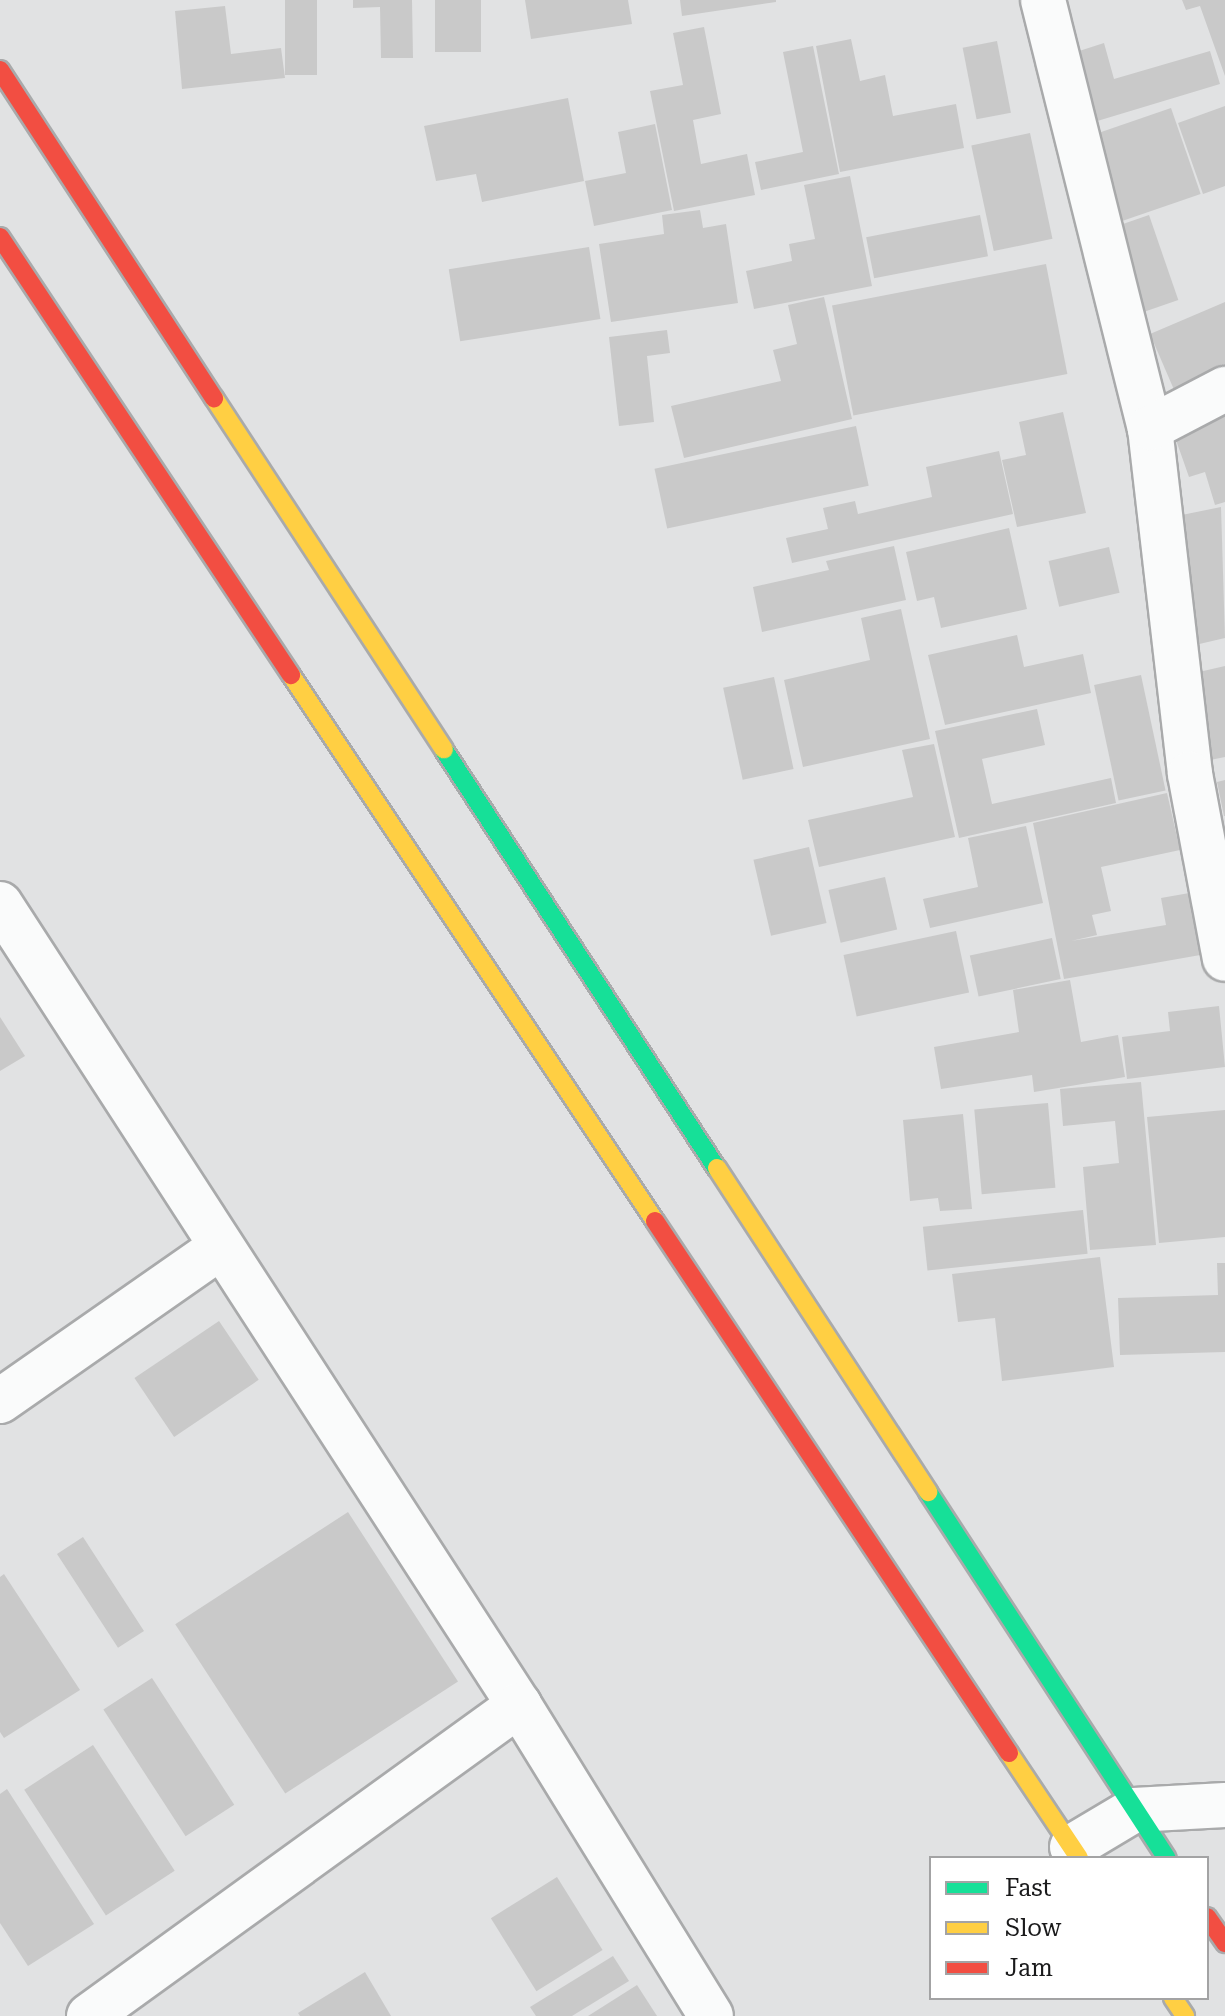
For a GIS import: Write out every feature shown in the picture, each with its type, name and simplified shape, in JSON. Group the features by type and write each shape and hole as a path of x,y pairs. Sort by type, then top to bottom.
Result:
{"main road":[{"path":"0,70 1166,1856"},
{"path":"0,237 1075,1853"},
{"path":"1209,1922 1217,1941"}],"street":[{"path":"1052,3 1150,428 1207,770 1225,959"},
{"path":"1150,428 1225,389"},
{"path":"0,904 219,1248 519,1705 711,2016"},
{"path":"0,1401 219,1248"},
{"path":"89,2016 519,1705"},
{"path":"1075,1853 1134,1810 1225,1805"}],"building":[{"path":"285,0 317,0 317,75 285,75"},
{"path":"353,0 412,0 413,58 381,58 380,7 353,8"},
{"path":"435,0 481,0 481,52 435,52"},
{"path":"525,0 628,0 632,24 531,39"},
{"path":"680,0 776,0 776,2 682,16"},
{"path":"1182,0 1225,0 1225,76 1200,6 1186,10"},
{"path":"225,6 231,54 281,48 285,78 182,89 175,11"},
{"path":"704,27 721,114 693,120 701,164 747,154 755,195 674,211 650,91 683,85 673,33"},
{"path":"851,39 860,81 885,75 893,116 956,104 964,148 840,172 816,46"},
{"path":"997,41 1011,113 977,119 963,48"},
{"path":"1104,43 1114,79 1210,51 1220,84 1094,122 1073,53"},
{"path":"813,46 839,174 761,190 755,162 803,152 783,52"},
{"path":"568,98 584,181 482,202 476,174 436,181 424,126"},
{"path":"1225,106 1225,186 1203,194 1178,123"},
{"path":"1171,108 1201,194 1122,221 1093,135"},
{"path":"655,124 672,210 594,226 585,181 626,173 618,132"},
{"path":"1030,133 1052,239 994,251 971,145"},
{"path":"850,176 872,286 754,309 746,271 792,261 789,244 815,239 804,185"},
{"path":"700,210 703,228 726,224 738,303 611,322 599,244 664,234 662,215"},
{"path":"980,215 988,256 874,278 866,237"},
{"path":"1149,215 1178,300 1141,313 1112,228"},
{"path":"589,247 600,319 460,341 449,269"},
{"path":"1046,264 1067,374 853,416 832,306"},
{"path":"824,297 852,419 684,458 671,406 781,381 773,350 797,344 788,305"},
{"path":"1225,302 1225,370 1175,392 1150,334"},
{"path":"667,330 670,353 647,356 654,422 619,426 609,337"},
{"path":"1225,404 1225,502 1215,505 1205,472 1189,477 1170,423"},
{"path":"1063,412 1086,513 1017,527 1002,460 1026,455 1019,422"},
{"path":"856,426 869,486 667,528 655,469"},
{"path":"999,451 1013,514 792,563 786,538 828,529 823,508 855,501 858,514 932,497 926,467"},
{"path":"1221,507 1225,638 1195,645 1167,518"},
{"path":"1009,528 1027,609 941,628 934,597 917,601 906,552"},
{"path":"894,546 906,600 762,632 753,587 829,570 826,561"},
{"path":"1109,547 1120,593 1059,607 1049,561"},
{"path":"901,609 930,739 803,767 784,680 870,660 861,618"},
{"path":"1017,635 1024,667 1083,654 1091,693 945,725 928,655"},
{"path":"1225,666 1225,757 1205,761 1186,675"},
{"path":"1141,675 1166,790 1119,800 1094,685"},
{"path":"774,677 794,769 743,780 723,688"},
{"path":"1037,709 1045,745 982,759 992,804 1111,778 1116,803 959,838 935,731"},
{"path":"934,744 955,837 819,867 808,820 913,797 902,750"},
{"path":"1225,780 1225,816 1224,816 1217,782"},
{"path":"1167,793 1180,850 1101,867 1111,911 1092,915 1097,935 1071,941 1166,925 1161,898 1195,892 1206,954 1064,979 1033,823"},
{"path":"1026,826 1043,903 930,928 923,899 978,887 968,838"},
{"path":"809,847 827,923 771,936 753,860"},
{"path":"885,877 897,930 841,943 828,890"},
{"path":"956,931 969,993 857,1017 844,955"},
{"path":"1052,938 1061,979 979,997 970,955"},
{"path":"1070,980 1081,1042 1118,1035 1125,1077 1034,1092 1032,1075 941,1089 934,1047 1019,1032 1013,990"},
{"path":"1219,1006 1225,1067 1127,1079 1122,1037 1170,1031 1168,1012"},
{"path":"0,1017 25,1056 0,1071"},
{"path":"1141,1082 1156,1245 1090,1250 1083,1167 1119,1163 1115,1121 1063,1126 1060,1089"},
{"path":"1048,1103 1055,1188 982,1194 974,1109"},
{"path":"1225,1110 1225,1237 1159,1243 1147,1117"},
{"path":"963,1114 972,1209 940,1211 938,1198 910,1201 903,1120"},
{"path":"1083,1210 1088,1254 927,1271 923,1227"},
{"path":"1100,1257 1114,1367 1002,1381 995,1318 958,1322 952,1274"},
{"path":"1217,1263 1225,1263 1225,1352 1120,1355 1118,1298 1218,1295"},
{"path":"219,1321 259,1380 174,1437 134,1378"},
{"path":"348,1512 458,1681 285,1794 175,1624"},
{"path":"83,1537 144,1631 118,1648 57,1554"},
{"path":"4,1574 80,1690 4,1738 0,1732 0,1577"},
{"path":"152,1678 234,1805 186,1836 103,1710"},
{"path":"93,1745 175,1871 106,1915 24,1790"},
{"path":"7,1789 94,1924 28,1966 0,1923 0,1794"},
{"path":"557,1877 603,1950 536,1991 491,1918"},
{"path":"613,1956 629,1981 572,2016 536,2016 530,2007"},
{"path":"365,1972 391,2016 300,2016 298,2013"},
{"path":"637,1985 657,2016 588,2016"}],"traffic: fast":[{"path":"444,750 717,1168"},
{"path":"928,1492 1166,1856"}],"traffic: slow":[{"path":"214,398 444,750"},
{"path":"291,675 655,1221"},
{"path":"717,1168 928,1492"},
{"path":"1009,1753 1078,1856"},
{"path":"1174,2000 1185,2016"}],"traffic: jam":[{"path":"0,70 214,398"},
{"path":"0,237 291,675"},
{"path":"655,1221 1009,1753"},
{"path":"1209,1920 1225,1943"}]}
